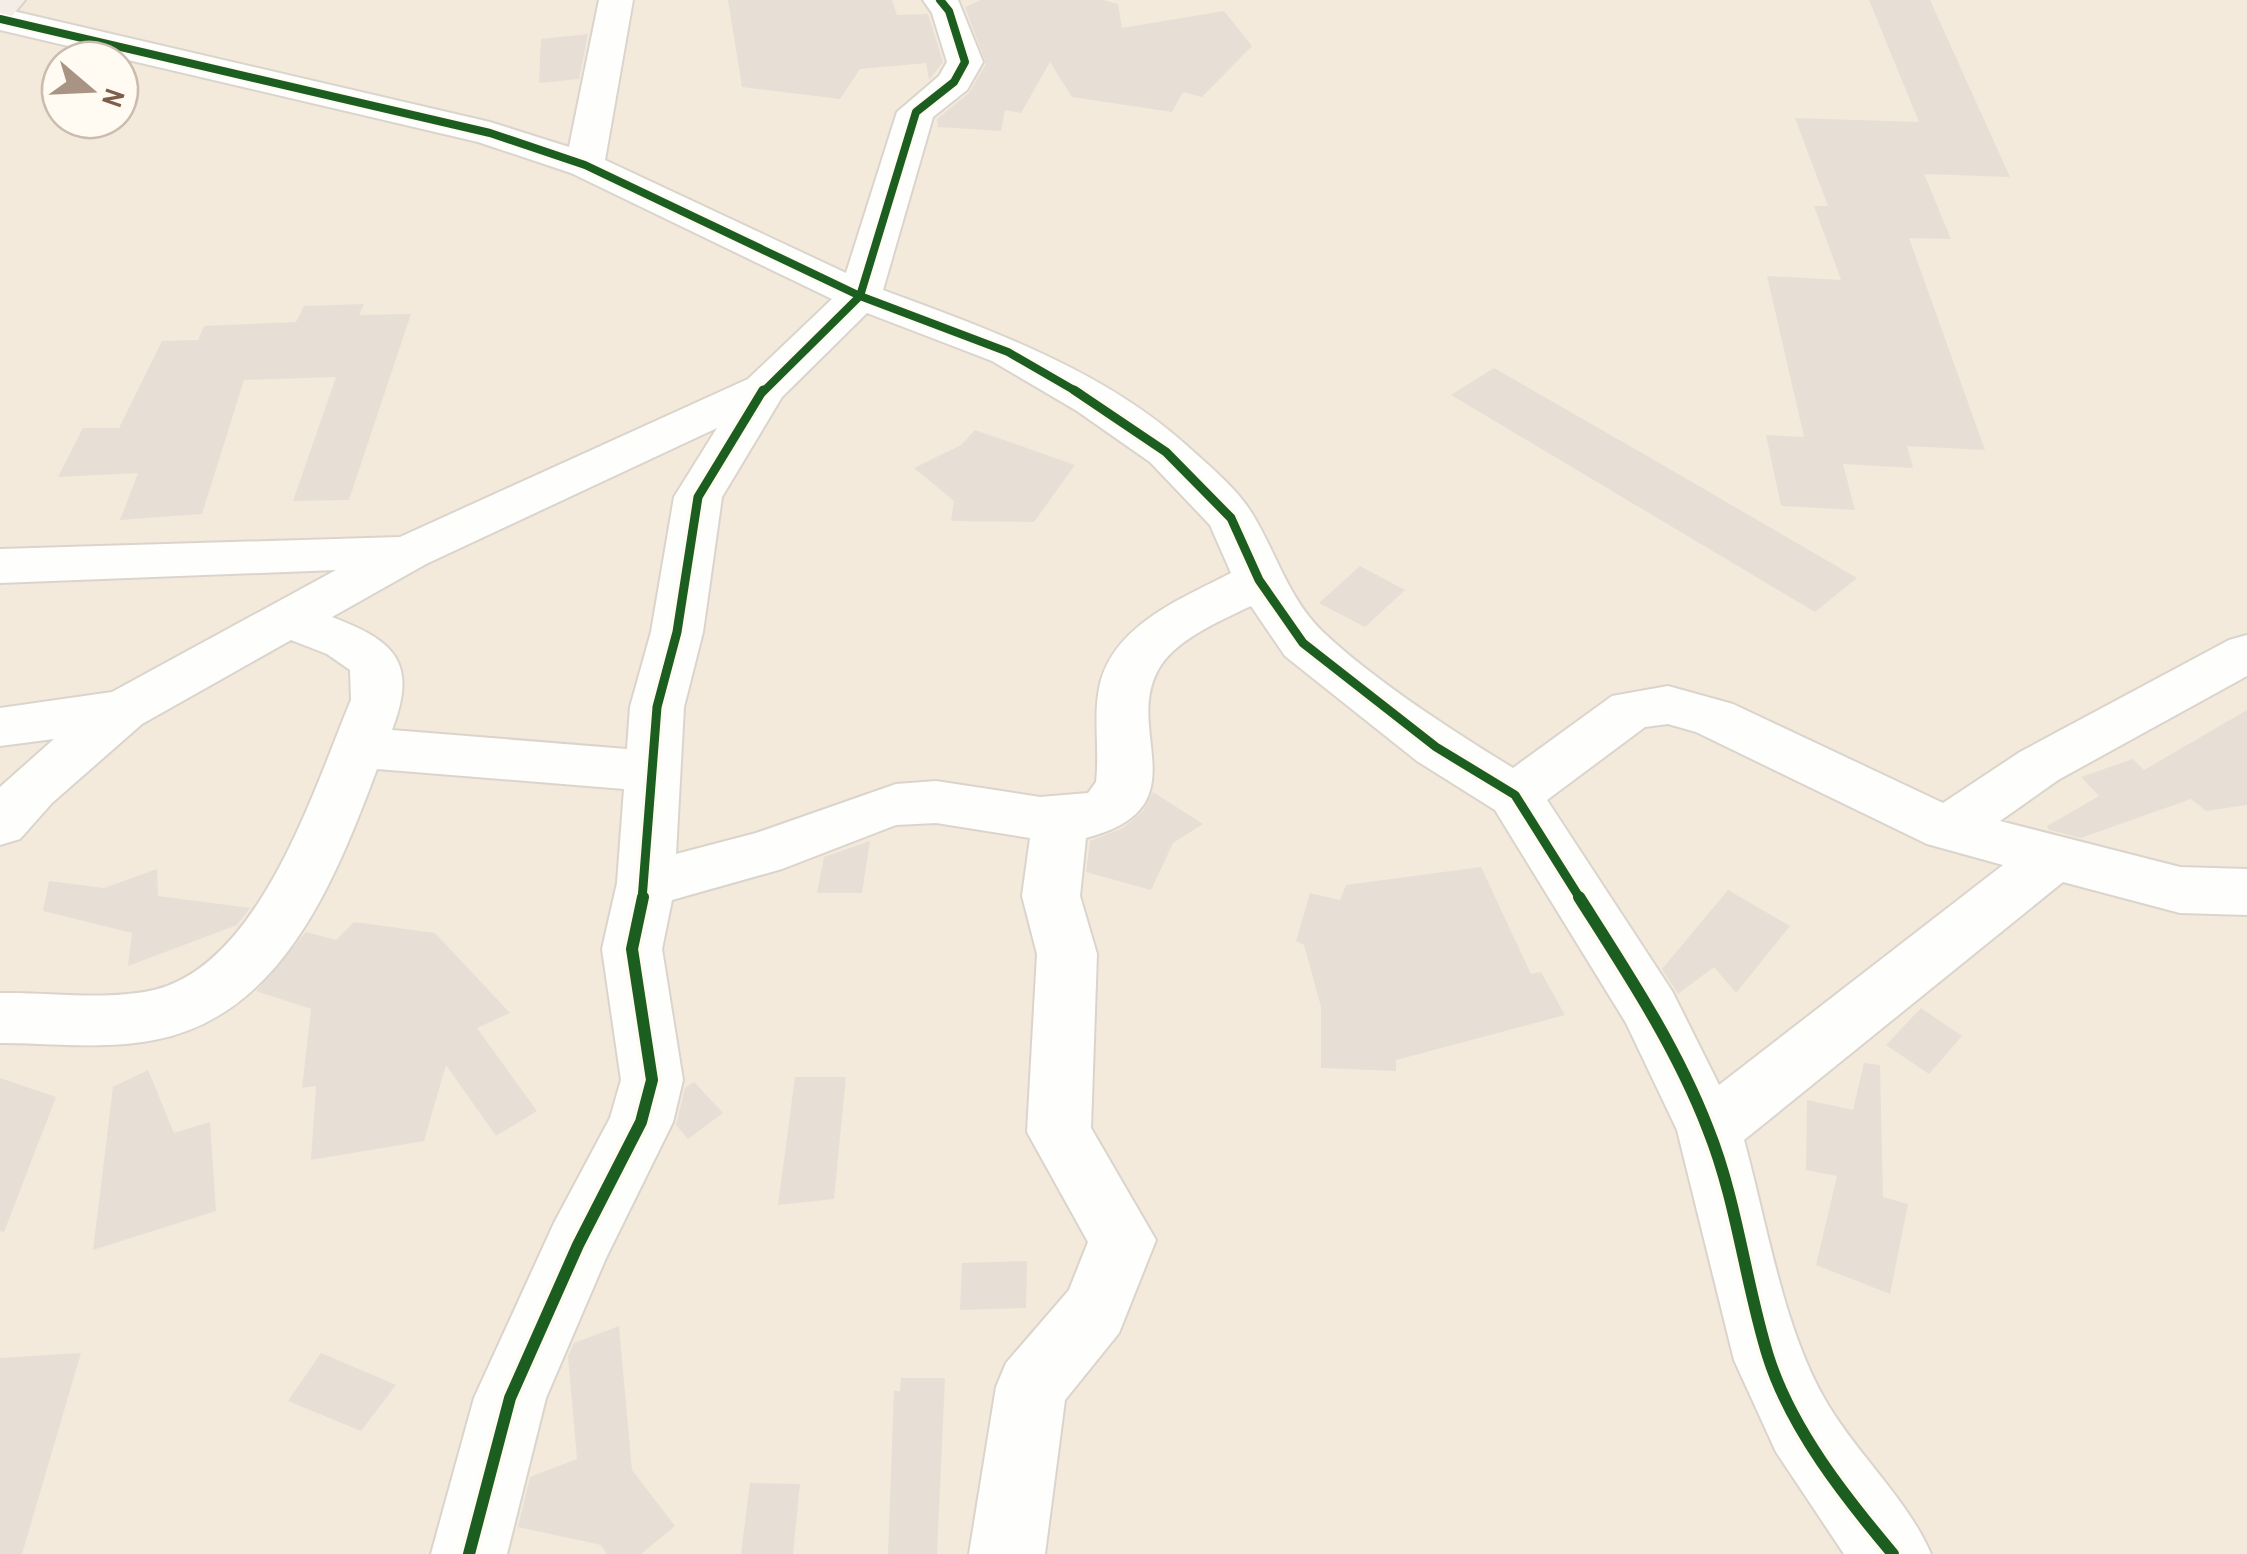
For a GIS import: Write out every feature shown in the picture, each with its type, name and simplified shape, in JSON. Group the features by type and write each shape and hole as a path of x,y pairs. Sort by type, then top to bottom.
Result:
{"highway":[{"path":"0,9 8,0"}],"street":[{"path":"584,165 616,0"},
{"path":"469,1554 510,1398 578,1245 641,1122 652,1080 632,949 646,884 650,770 657,707 677,632 698,497 764,390 860,296 916,112 954,82 965,62 949,12 940,0"},
{"path":"0,19 490,133 584,165 860,296 1008,352 1093,401 1166,452 1231,518 1259,580 1303,643 1436,747 1515,795 1650,1009 1709,1130 1769,1360 1801,1427 1859,1514 1893,1554"},
{"path":"0,824 32,788 122,710 409,552 764,390"},
{"path":"0,566 409,552"},
{"path":"646,884 778,848 870,811 915,802 1060,819 1088,817 1110,808 1122,794 1124,696 1131,669 1148,646 1259,580"},
{"path":"0,1018 160,1014 217,991 287,909 378,700 376,663 345,640 288,618"},
{"path":"1947,829 2039,766 2247,653"},
{"path":"1515,795 1632,710 1668,705 1714,718 1947,829 2180,890 2247,892"},
{"path":"0,726 122,710"},
{"path":"357,747 650,770"},
{"path":"1008,1554 1031,1387 1095,1310 1122,1240 1059,1132 1068,954 1050,896 1060,819"},
{"path":"1709,1130 2053,858"}],"shaded area":[{"path":"0,0 2247,0 2247,1554 0,1554"}],"building":[{"path":"728,0 892,0 897,15 928,14 943,62 929,80 926,63 860,69 840,99 742,87"},
{"path":"981,0 1103,0 1118,4 1122,28 1224,11 1252,46 1202,97 1183,92 1172,112 1072,97 1050,62 1021,113 1005,110 1001,131 938,127 937,119 969,93 986,64 965,7"},
{"path":"1869,0 1930,0 2010,177 1924,174 1951,239 1909,238 1985,450 1907,446 1913,468 1843,464 1855,510 1781,506 1766,435 1804,437 1767,276 1841,280 1814,206 1828,206 1795,118 1919,122"},
{"path":"588,34 579,79 539,83 541,39"},
{"path":"364,304 359,315 411,314 349,500 293,501 336,377 244,380 202,514 120,520 138,473 58,477 83,428 119,428 162,341 198,340 204,326 296,322 304,306"},
{"path":"1494,368 1857,578 1815,612 1451,395"},
{"path":"975,430 1075,465 1034,522 951,521 954,501 914,468 961,445"},
{"path":"1360,566 1405,590 1365,627 1319,603"},
{"path":"2247,710 2247,805 2206,811 2191,799 2081,838 2049,830 2047,826 2099,796 2081,777 2133,759 2144,770"},
{"path":"1153,792 1203,824 1173,843 1151,890 1086,872 1090,841 1123,828 1143,811"},
{"path":"870,841 862,893 817,893 824,857"},
{"path":"1481,867 1531,974 1541,972 1565,1015 1396,1060 1396,1071 1321,1068 1321,1007 1304,945 1296,941 1310,893 1340,900 1346,885"},
{"path":"157,869 158,896 250,908 237,925 128,966 132,933 43,911 49,881 104,888"},
{"path":"1728,890 1790,926 1736,993 1714,967 1678,994 1662,969"},
{"path":"354,922 435,933 510,1013 477,1028 537,1111 496,1136 446,1065 424,1141 311,1160 316,1086 302,1088 311,1009 256,991 306,932 336,940"},
{"path":"1921,1008 1962,1036 1929,1074 1886,1045"},
{"path":"1864,1063 1880,1065 1883,1197 1908,1204 1890,1294 1816,1265 1837,1176 1806,1170 1807,1100 1853,1110"},
{"path":"148,1070 174,1133 210,1122 216,1211 93,1250 113,1087"},
{"path":"795,1077 846,1077 834,1199 778,1205"},
{"path":"0,1078 56,1097 4,1232 0,1231"},
{"path":"694,1082 723,1113 688,1139 676,1125 685,1088"},
{"path":"1027,1261 1026,1308 960,1310 962,1263"},
{"path":"619,1326 632,1470 675,1526 641,1554 607,1554 601,1545 518,1527 530,1477 577,1459 568,1356 574,1343"},
{"path":"81,1353 22,1554 0,1554 0,1358"},
{"path":"321,1353 396,1385 361,1431 288,1401"},
{"path":"901,1378 945,1378 937,1554 888,1554 894,1391 900,1391"},
{"path":"750,1483 800,1484 793,1554 741,1554"}],"cycle path":[{"path":"469,1554 510,1398 578,1245 641,1122 652,1080 632,949 646,883 657,707 677,632 698,497 764,389 860,296 916,112 954,82 965,62 949,11 940,0"},
{"path":"0,19 490,133 585,165 860,296 1008,352 1093,401 1166,452 1231,518 1259,580 1303,643 1436,747 1515,795 1650,1009 1709,1130 1769,1360 1801,1427 1859,1514 1893,1554"}]}
